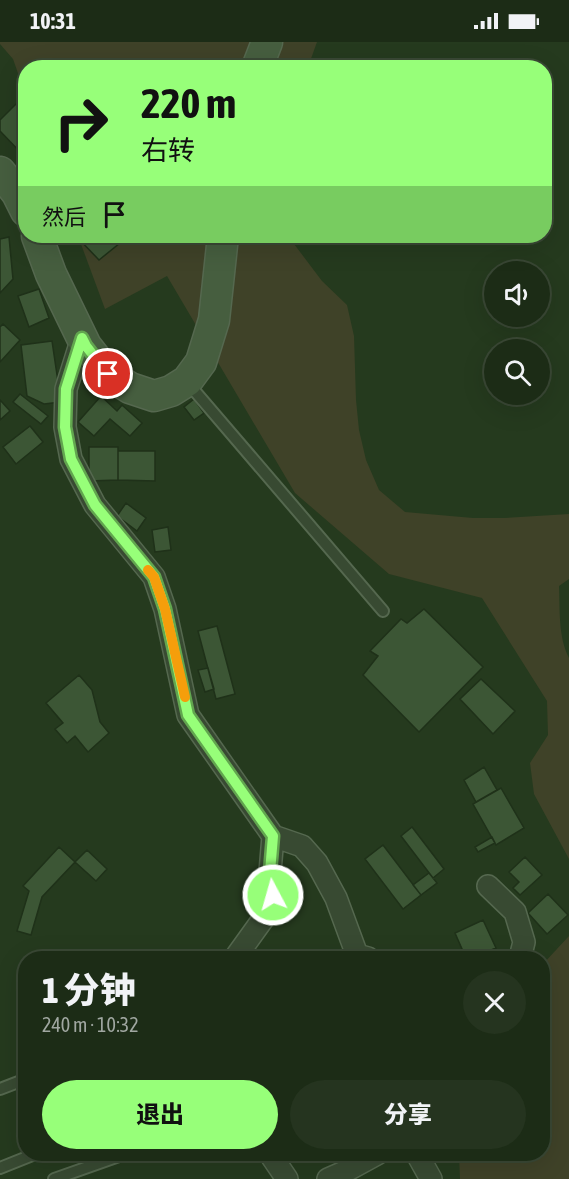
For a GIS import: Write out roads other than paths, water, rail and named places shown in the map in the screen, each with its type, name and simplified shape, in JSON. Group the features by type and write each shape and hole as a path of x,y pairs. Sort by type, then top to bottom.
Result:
{"street":[{"path":"260,60 267,42"},
{"path":"0,172 18,195"},
{"path":"40,243 51,274 86,346 108,374 130,388 154,396 171,391 187,381 201,362 214,320 222,243"},
{"path":"82,338 66,389 65,427 71,459 95,505 154,577 165,609 188,715 273,836 302,846 317,863 336,898 356,951"},
{"path":"240,951 263,919 273,895 270,872 273,836"},
{"path":"488,886 515,912 524,942 522,951"},
{"path":"274,1161 286,1179"},
{"path":"328,1179 364,1161"},
{"path":"421,1161 430,1179"}],"lane":[{"path":"187,381 383,611"},
{"path":"0,1089 18,1082"},
{"path":"0,1168 18,1161"},
{"path":"54,1179 105,1161"}]}
